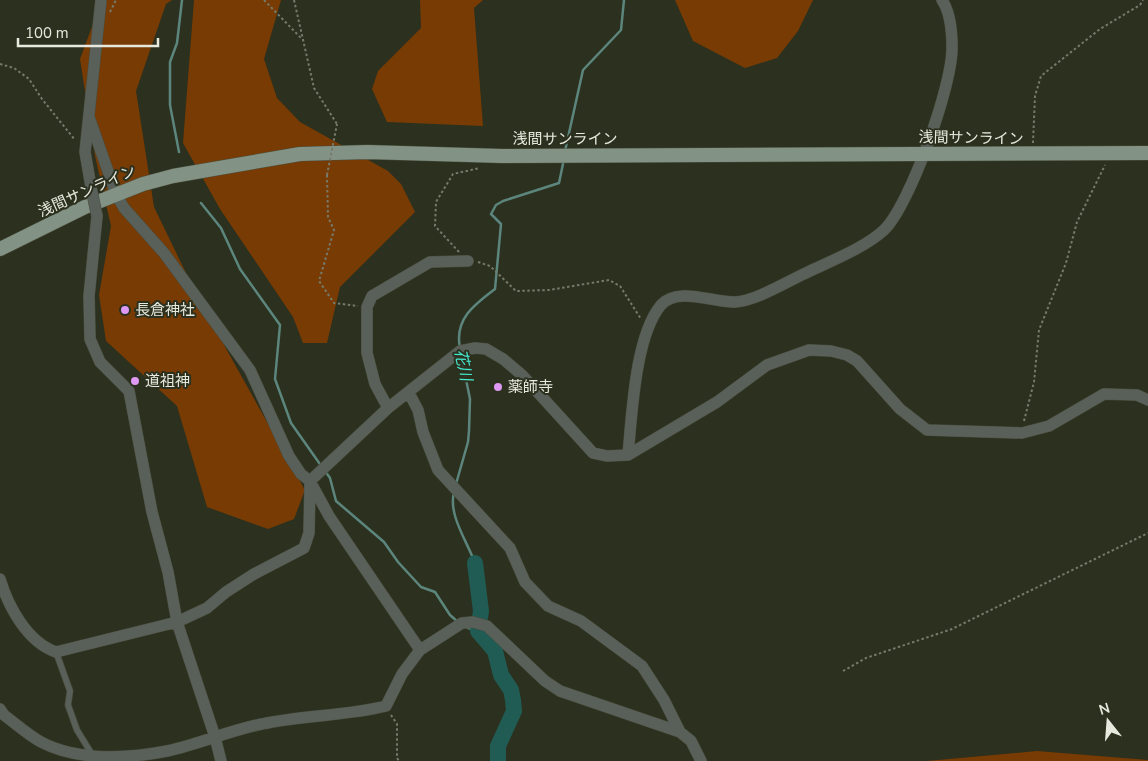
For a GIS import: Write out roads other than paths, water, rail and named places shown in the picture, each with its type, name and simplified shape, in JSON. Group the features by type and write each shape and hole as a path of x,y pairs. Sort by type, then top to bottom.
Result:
{"main road":[{"name":"浅間サンライン","path":"0,249 116,194 173,176 300,154 367,152 512,156 1148,153"}],"street":[{"path":"101,0 85,152 97,216 88,296 90,339 100,362 129,391 152,512 168,572 177,622 215,736 221,761"},
{"path":"628,454 636,369 649,328 662,304 671,299 690,296 735,302 757,295 872,239 885,229 899,208 924,153 945,90 952,48 946,7 942,0"},
{"path":"89,117 116,194 124,208 164,253 250,370 289,456 301,474 310,482 329,516 420,650"},
{"path":"388,408 375,384 367,353 368,307 372,296 430,262 468,261"},
{"path":"0,579 6,600 16,616 45,648 56,652 177,622 207,608 226,592 254,574 304,548 310,513 310,482 388,408 460,351 475,348 486,349 503,359 522,375 593,453 608,456 628,454 717,402 767,365 810,350 831,351 847,355 857,362 900,409 927,430 1022,433 1049,426 1104,394 1124,393 1148,400"},
{"path":"409,392 418,410 423,432 438,470 510,548 525,582 548,606 581,621 642,666 664,700 680,732"},
{"path":"0,709 4,715 40,742 62,751 97,758 134,756 168,751 232,730 287,719 386,706 402,674 420,650 462,623 482,623 492,630 545,681 560,691 680,732 691,741 701,761"}],"lane":[{"path":"56,652 70,690 68,705 77,730 97,758"}],"waterway":[{"path":"179,152 170,105 170,62 177,43 182,0"},
{"name":"花川","path":"565,151 583,70 621,30 624,0"},
{"name":"花川","path":"460,348 459,338 463,321 480,300 495,289 501,224 491,214 496,205 503,201 559,183 564,159"},
{"path":"201,203 221,228 240,269 280,325 275,379 291,423 322,467"},
{"name":"花川","path":"456,484 468,442 469,431 470,399 461,355"},
{"path":"325,471 330,478 336,501 384,542 398,562 421,587 435,592 450,615 458,622"},
{"name":"花川","path":"454,492 453,501 456,519 475,563"},
{"name":"花川","path":"475,563 481,611 478,631 495,651 501,675 511,690 513,700 514,711 498,746 498,761"},
{"path":"465,627 478,631"}],"place":[{"name":"長倉神社","path":"125,310"},
{"name":"道祖神","path":"135,381"},
{"name":"薬師寺","path":"498,387"}]}
